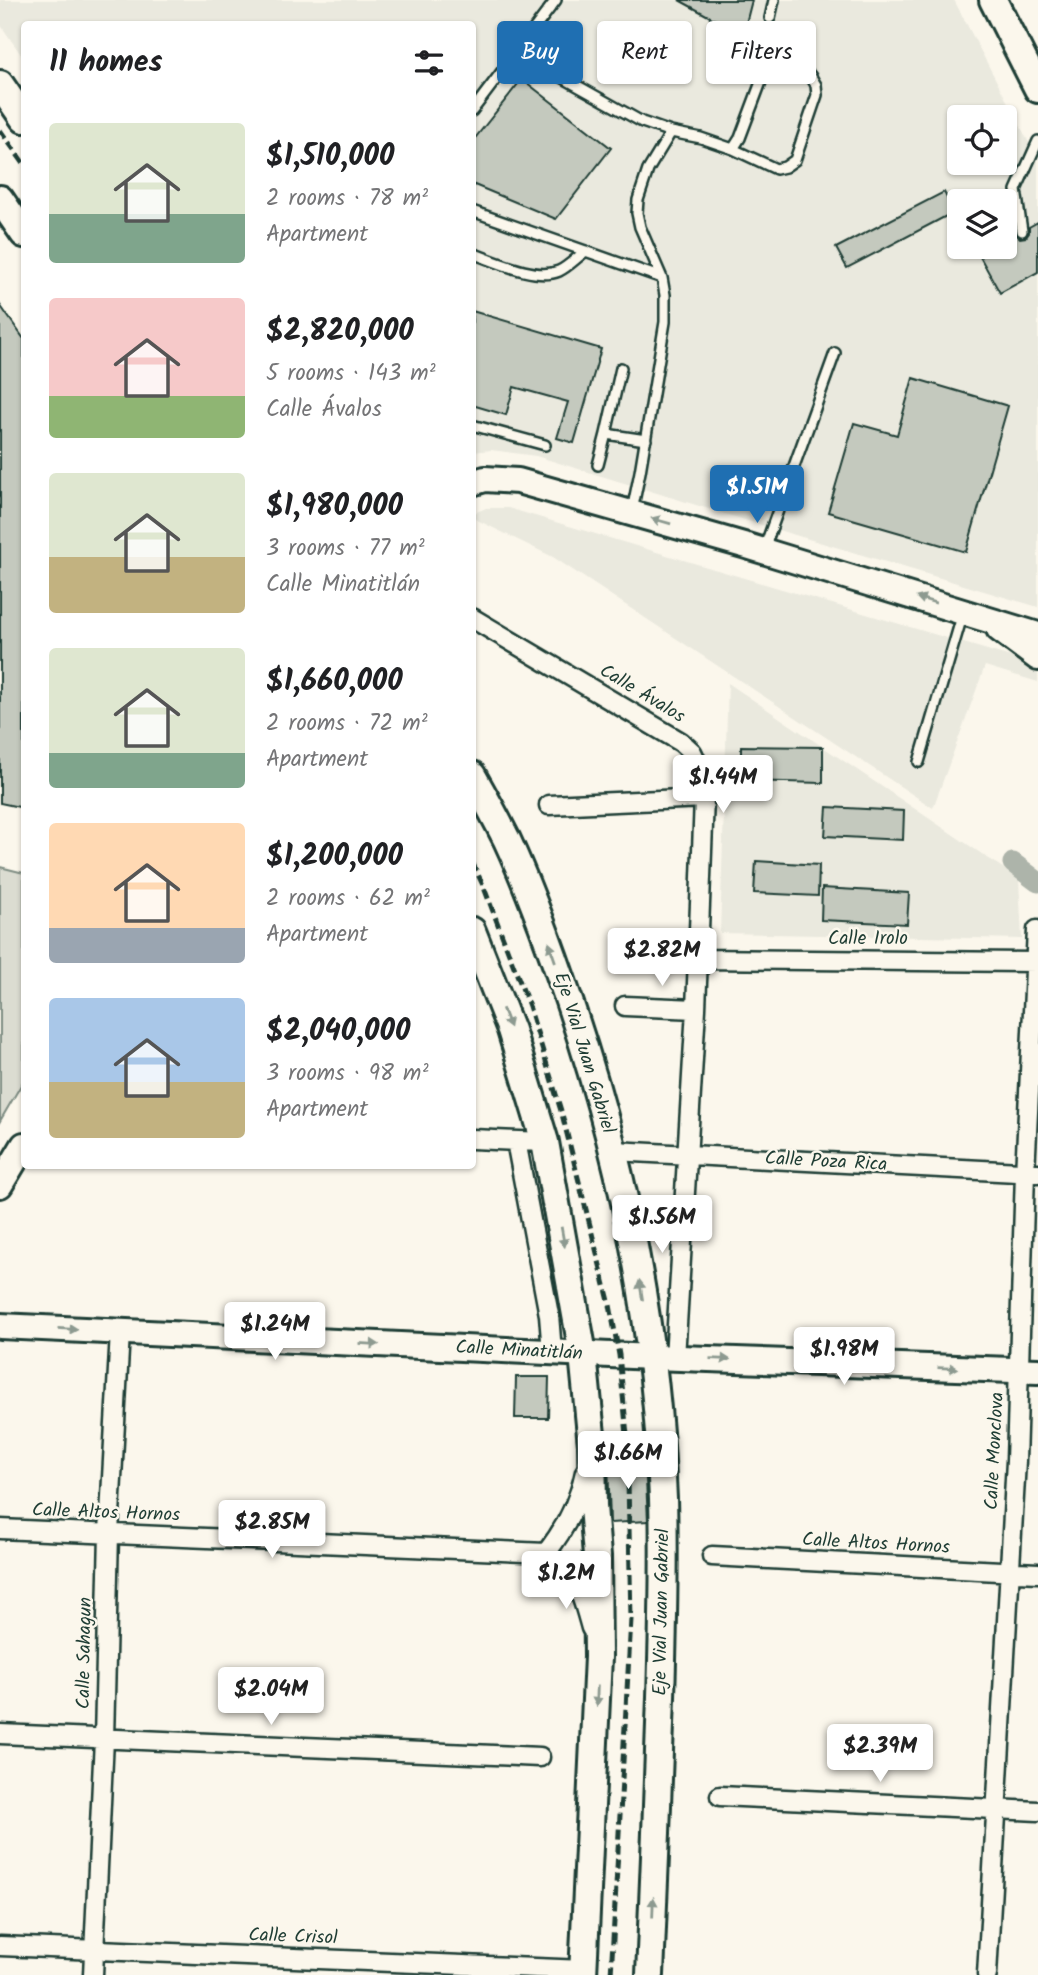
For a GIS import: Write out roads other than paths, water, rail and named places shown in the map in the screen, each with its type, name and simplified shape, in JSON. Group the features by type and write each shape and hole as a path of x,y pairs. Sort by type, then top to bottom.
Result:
{"main road":[{"path":"993,0 1038,89"},
{"path":"0,84 21,115"},
{"path":"0,199 21,230"},
{"path":"476,481 519,481 763,551 1038,635"},
{"path":"975,615 1038,658"},
{"name":"Eje Vial Juan Gabriel","path":"476,783 507,841 537,911 576,1020 614,1151 638,1273 664,1357 663,1570 650,1975"},
{"path":"476,942 511,1030 545,1142 583,1354 592,1445 598,1657 584,1972"},
{"path":"0,1185 21,1149"},
{"name":"Calle Minatitlán","path":"0,1326 583,1354 1029,1371"}],"street":[{"name":"Calle Ávalos","path":"476,620 681,743 692,752 700,769 704,798 696,1009 687,1155 664,1357"},
{"path":"549,805 704,798"},
{"name":"Calle Monclova","path":"987,1975 1009,1572 1029,1371 1037,930"},
{"name":"Calle Irolo","path":"698,959 1037,961"},
{"path":"625,1006 696,1009"},
{"path":"476,1139 545,1142"},
{"path":"516,1141 549,1315 552,1352"},
{"name":"Calle Poza Rica","path":"614,1151 1032,1173"},
{"name":"Calle Sahagun","path":"93,1975 104,1739 109,1534 120,1332"},
{"path":"592,1445 574,1507 565,1527 546,1553 562,1563 574,1578 583,1599 598,1657"},
{"name":"Calle Altos Hornos","path":"0,1530 546,1553"},
{"name":"Calle Altos Hornos","path":"712,1556 1038,1573"},
{"path":"0,1734 540,1757"},
{"path":"720,1796 1038,1811"},
{"name":"Calle Crisol","path":"0,1946 584,1972"}],"lane":[{"path":"540,21 556,0"},
{"path":"770,18 774,0"},
{"path":"574,84 642,122 733,149 776,169 795,160 817,95 816,85 810,75 781,68 771,69 764,74 740,138 733,149"},
{"path":"476,106 497,78"},
{"path":"632,513 665,322 662,278 640,227 638,200 648,170 671,132"},
{"path":"1022,231 1016,190 1038,141"},
{"path":"476,212 662,278"},
{"path":"476,254 543,274 559,271 586,251"},
{"path":"763,551 835,352"},
{"path":"598,465 621,368"},
{"path":"476,426 545,445"},
{"path":"606,434 646,440"},
{"path":"919,762 975,615"}],"waterway":[{"path":"1013,863 1038,882"}],"railway":[{"path":"0,130 21,160"},
{"path":"476,870 529,1006 562,1114 610,1305 619,1355 627,1435 631,1619 611,1975"}]}
